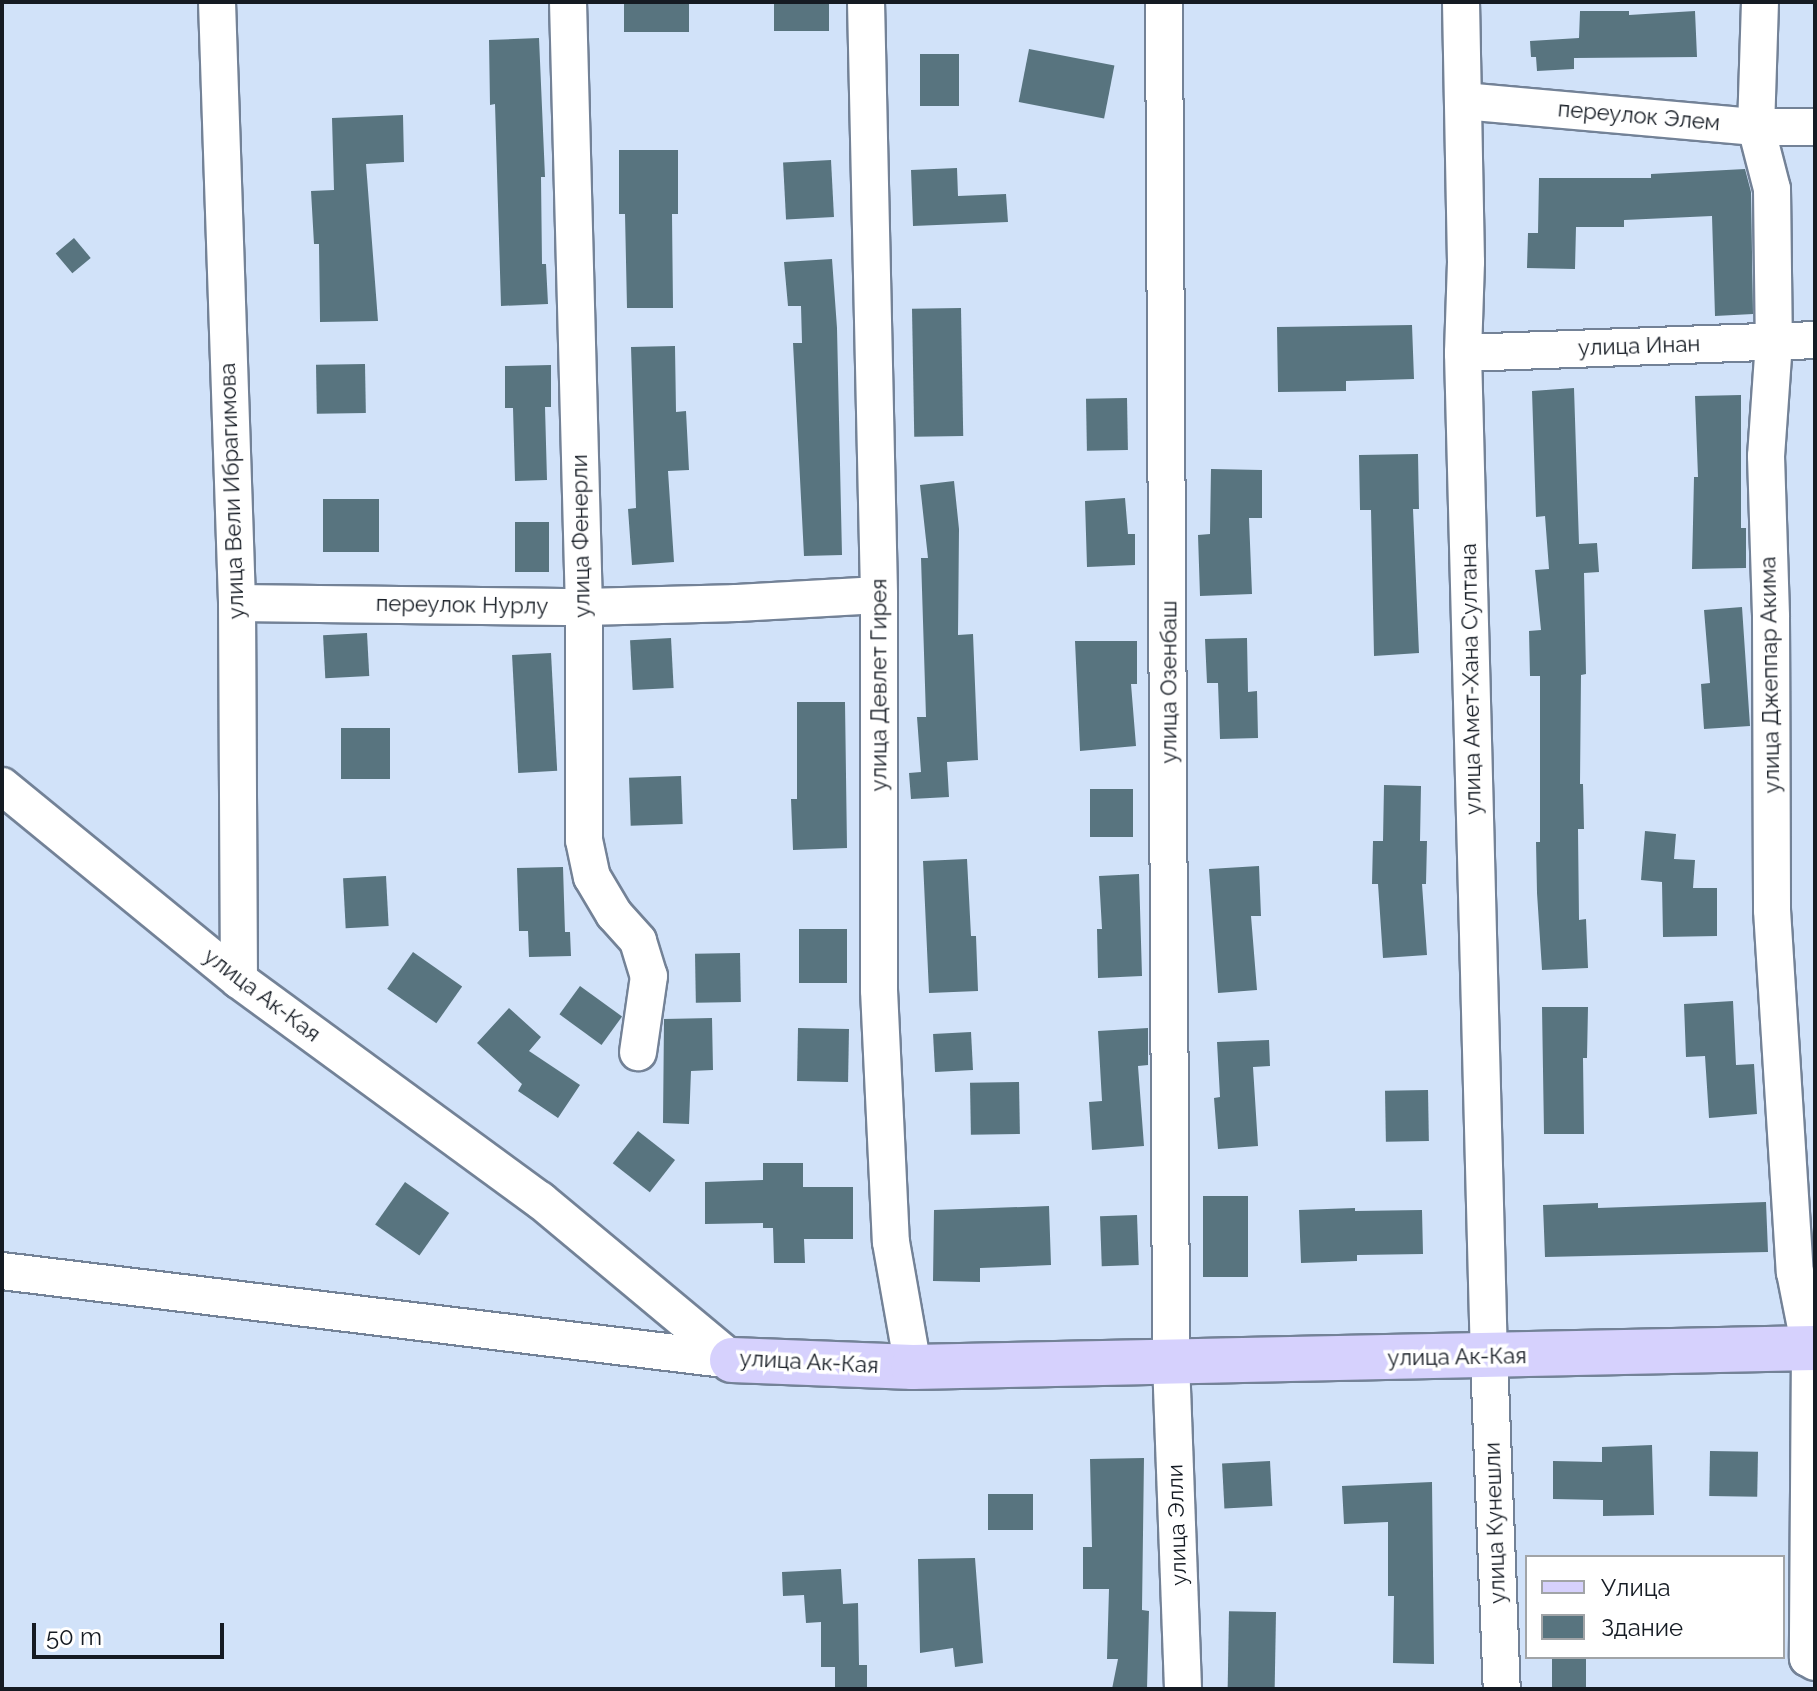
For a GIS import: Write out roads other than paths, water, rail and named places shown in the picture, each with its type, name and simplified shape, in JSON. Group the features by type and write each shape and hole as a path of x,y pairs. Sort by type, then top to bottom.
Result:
{"main road":[{"name":"улица Ак-Кая","path":"732,1360 913,1367 1813,1348"}],"street":[{"name":"улица Вели Ибрагимова","path":"217,2 237,603 239,980"},
{"name":"улица Фенерли","path":"568,2 584,607 584,840 592,877 614,914 638,941 649,976 638,1052"},
{"name":"улица Девлет Гирея","path":"866,2 879,595 879,990 891,1242 913,1367"},
{"name":"улица Озенбаш","path":"1164,2 1171,1361"},
{"name":"улица Амет-Хана Султана","path":"1461,2 1463,353 1489,1357"},
{"name":"улица Джеппар Акима","path":"1760,2 1756,127 1772,189 1774,342 1766,456 1771,617 1772,910 1795,1272 1813,1348 1808,1658 1815,1662"},
{"name":"переулок Элем","path":"1463,101 1756,127 1815,127"},
{"name":"улица Инан","path":"1463,353 1815,340"},
{"name":"переулок Нурлу","path":"237,603 584,607 879,595"},
{"name":"улица Ак-Кая","path":"2,786 239,980 540,1200 732,1360"},
{"path":"2,1271 732,1360"},
{"name":"улица Кунешли","path":"1489,1357 1502,1689"},
{"name":"улица Элли","path":"1171,1361 1183,1689"}]}
